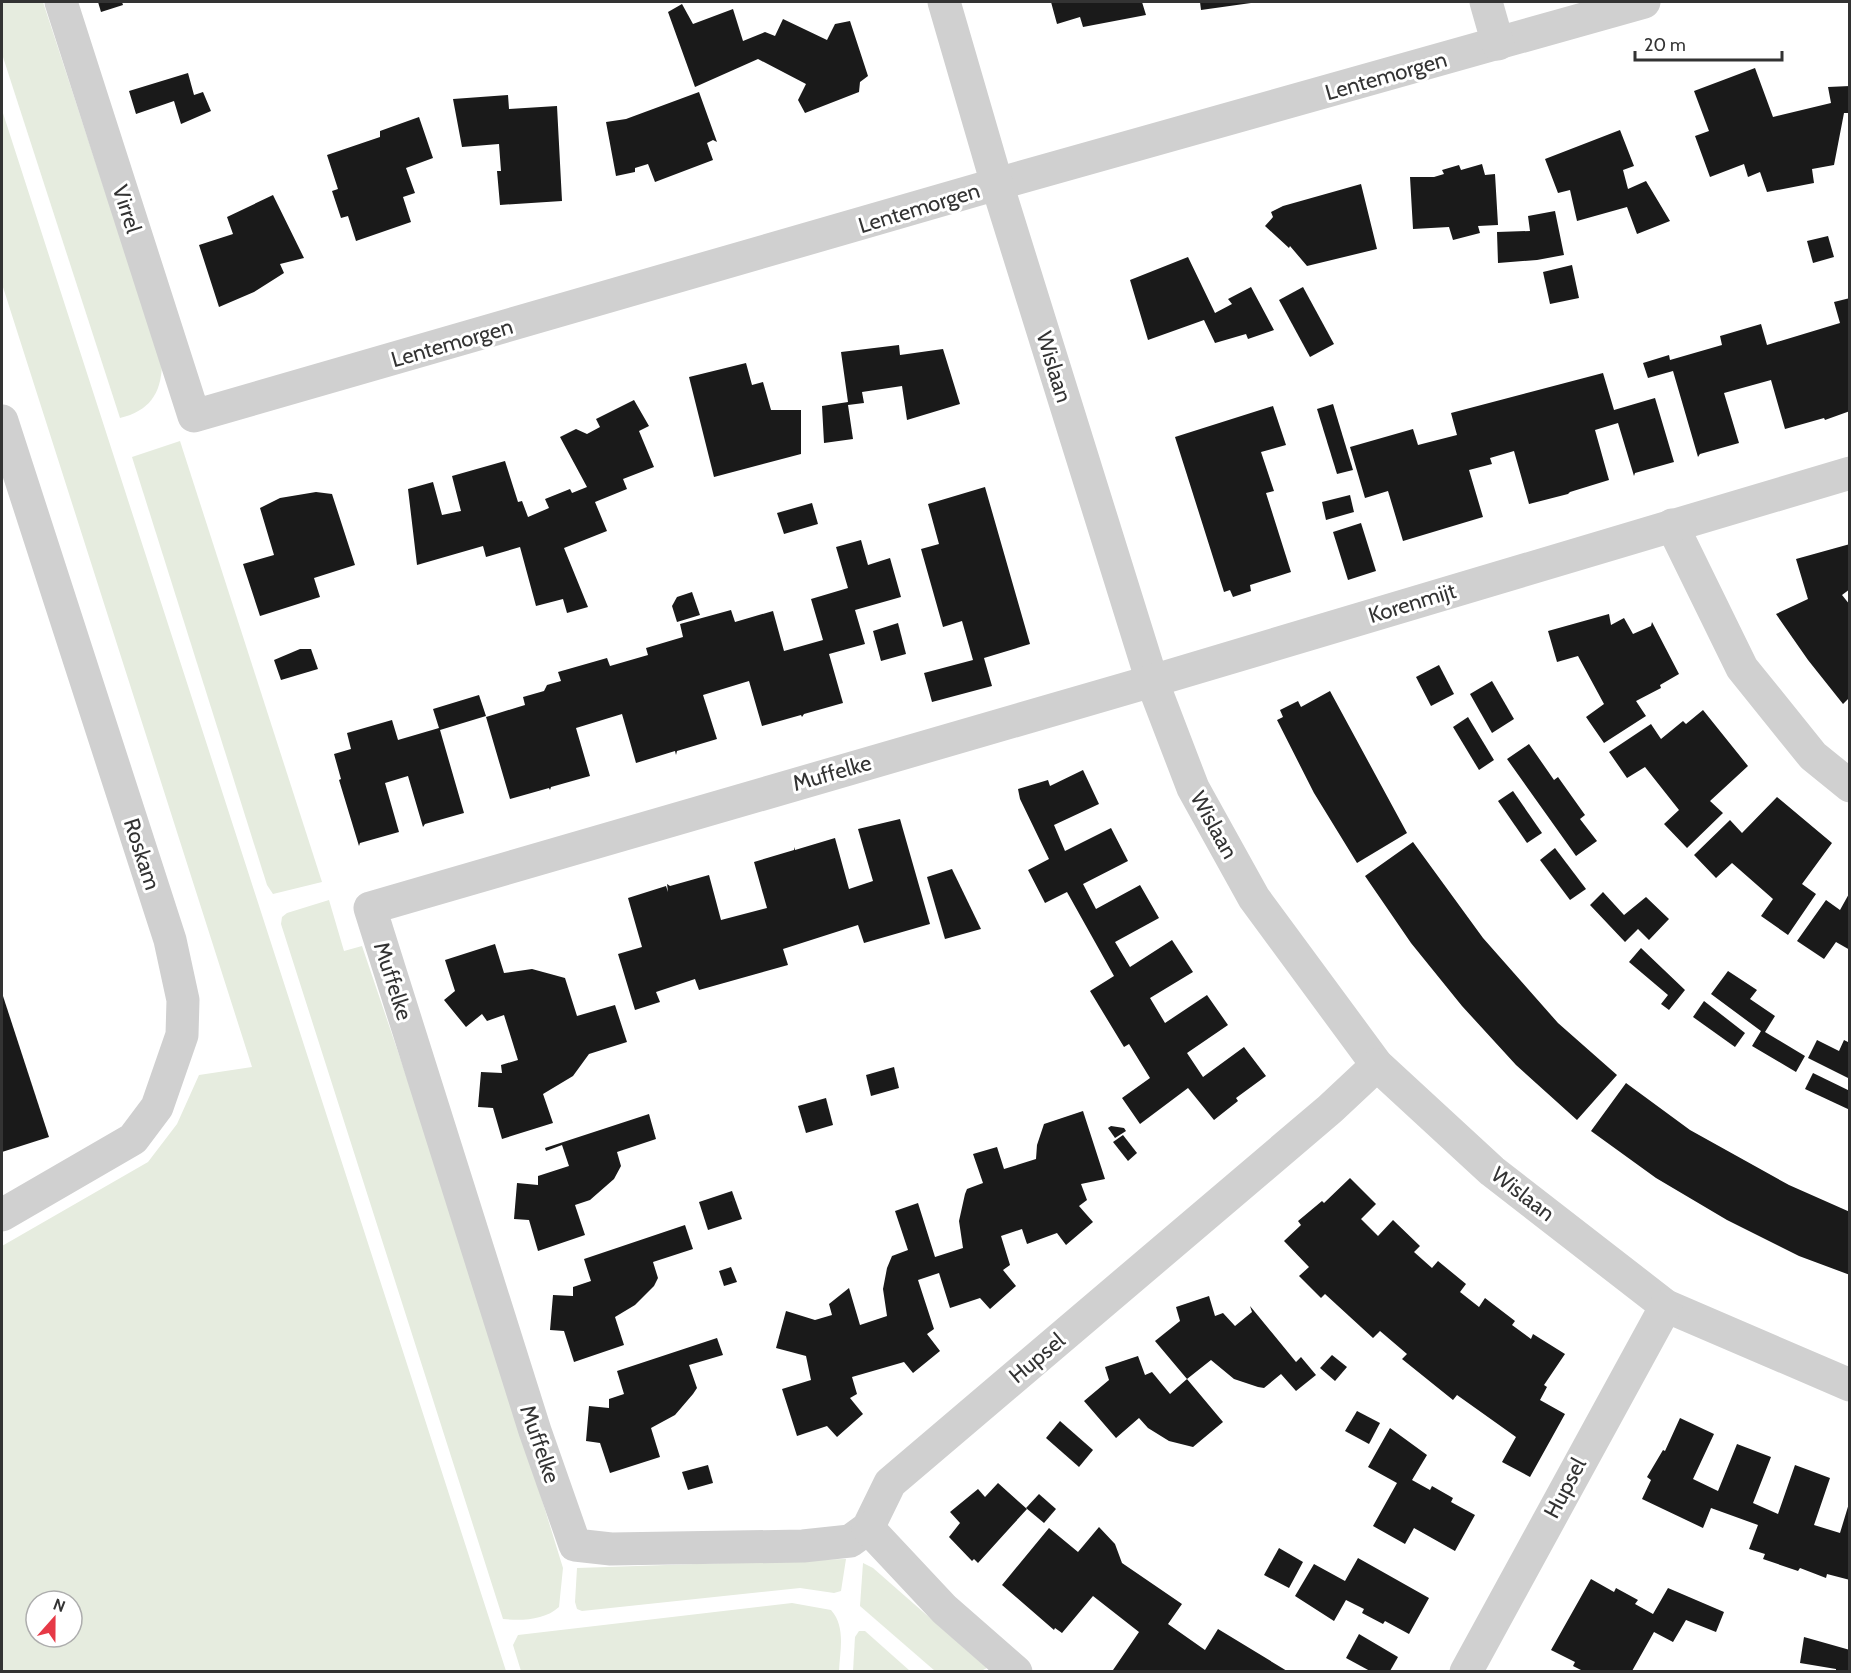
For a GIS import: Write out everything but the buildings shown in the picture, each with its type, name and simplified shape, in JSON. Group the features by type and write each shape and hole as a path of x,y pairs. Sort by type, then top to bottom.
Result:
{"street":[{"name":"Virrel","path":"61,2 194,417"},
{"name":"Wislaan","path":"944,2 997,184 1152,681 1193,788 1254,898 1377,1065 1492,1171 1666,1306 1850,1385"},
{"path":"1486,2 1498,44"},
{"name":"Lentemorgen","path":"194,417 942,202 997,184 1644,2"},
{"name":"Roskam","path":"2,421 8,466 171,940 183,1000 182,1035 170,1072 157,1107 133,1139 2,1215"},
{"name":"Korenmijt","path":"1152,681 1850,472"},
{"path":"1672,525 1742,668 1813,756 1850,786"},
{"name":"Muffelke","path":"868,1528 850,1541 803,1546 611,1550 575,1545 535,1431 370,908 1152,681"},
{"name":"Hupsel","path":"868,1528 890,1483 1330,1109 1377,1065"},
{"name":"Hupsel","path":"1466,1671 1666,1306"},
{"path":"868,1528 944,1609 1016,1671"}],"shaded area":[{"path":"2,2 43,2 162,365 159,385 152,400 139,411 120,418 2,54"},
{"path":"2,110 506,1671 2,1671 2,1246 148,1162 177,1124 199,1075 252,1067 2,284"},
{"path":"180,441 322,882 273,894 267,885 132,457"},
{"path":"329,900 344,951 362,946 461,1237 563,1568 559,1607 547,1615 525,1620 503,1619 281,924 282,917 287,913"},
{"path":"846,1559 841,1591 834,1593 800,1588 582,1611 577,1609 575,1602 577,1568"},
{"path":"863,1563 873,1568 987,1668 981,1671 935,1671 860,1606"},
{"path":"792,1603 831,1610 836,1617 841,1639 839,1671 521,1671 513,1645 518,1635"},
{"path":"859,1631 865,1631 910,1671 853,1671 855,1637"}]}
